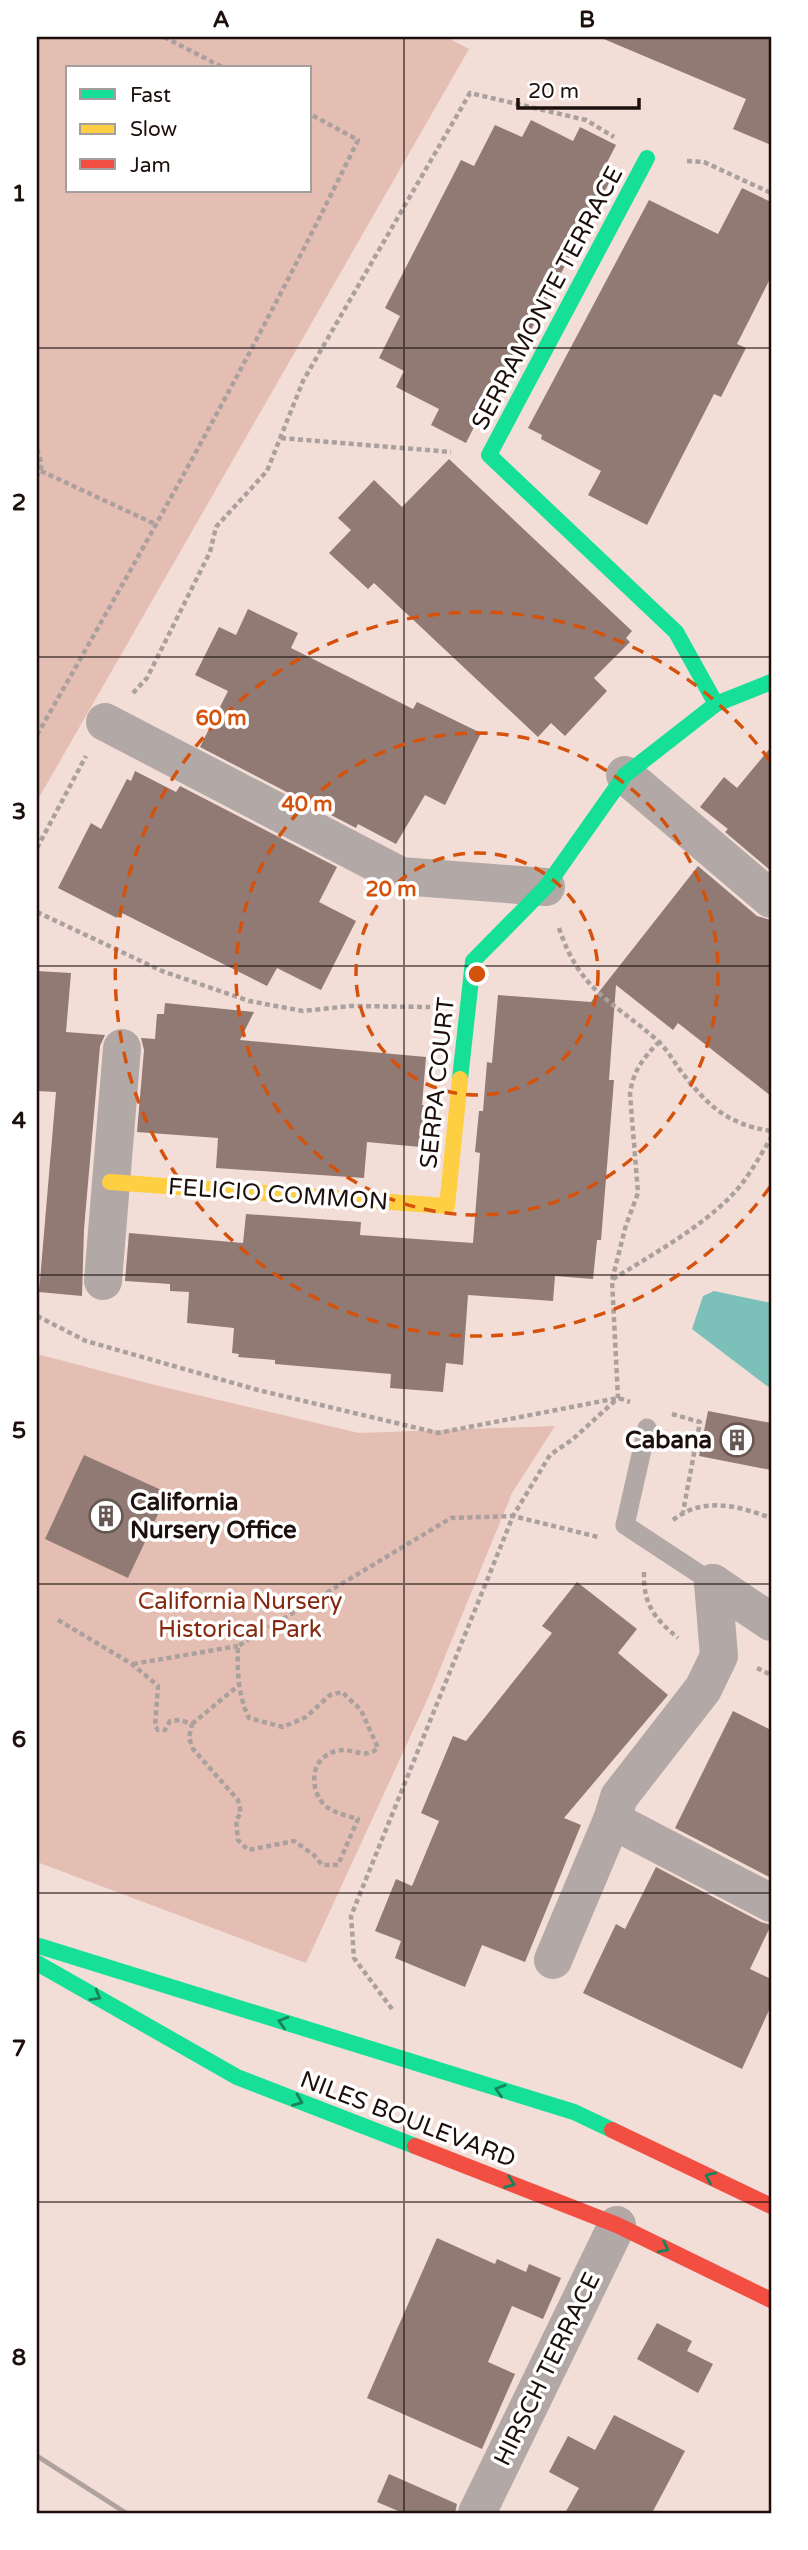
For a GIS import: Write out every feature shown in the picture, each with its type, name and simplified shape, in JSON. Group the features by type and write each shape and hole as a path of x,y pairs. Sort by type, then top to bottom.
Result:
{"street":[{"name":"SERRAMONTE TERRACE","path":"647,158 489,456 676,632 716,704"},
{"name":"SERPA COURT","path":"447,1206 473,961 546,887 625,775 716,704 771,682"},
{"path":"105,722 401,876 546,887"},
{"path":"625,775 771,898"},
{"path":"103,1281 122,1048"},
{"name":"FELICIO COMMON","path":"110,1182 447,1206"},
{"path":"713,1583 771,1622"},
{"path":"553,1960 612,1820 619,1797 703,1689 719,1656 713,1583"},
{"path":"612,1820 771,1903"},
{"name":"NILES BOULEVARD","path":"37,1945 574,2112 771,2206"},
{"name":"NILES BOULEVARD","path":"37,1963 237,2077 617,2225 771,2300"},
{"name":"HIRSCH TERRACE","path":"477,2513 617,2225"}],"lane":[{"path":"647,1428 625,1525 713,1583"}],"path":[{"path":"164,37 219,66"},
{"path":"37,848 105,722 148,678 211,552 216,527 267,471 303,381 470,93 586,120 647,158 704,162 771,193"},
{"path":"37,735 157,525 304,248 358,140 312,115"},
{"path":"281,438 489,456"},
{"path":"37,449 42,459 41,471 37,476"},
{"path":"41,471 157,525"},
{"path":"546,887 567,951 581,975 608,1002 659,1042 697,1091 719,1113 740,1124 771,1131"},
{"path":"37,912 162,971 249,1001 303,1011 350,1006 468,1008"},
{"path":"618,1398 612,1280 625,1225 638,1193 630,1094 636,1070 659,1042"},
{"path":"612,1280 667,1246 730,1197 744,1181 771,1138"},
{"path":"37,1316 86,1341 258,1390 438,1433 618,1398"},
{"path":"392,2009 355,1958 351,1916 513,1516 550,1455 573,1439 618,1398"},
{"path":"132,1664 238,1646 452,1518 513,1516 600,1538"},
{"path":"58,1619 132,1664 158,1686 155,1726 158,1730 165,1730 170,1721 180,1720 191,1724"},
{"path":"238,1646 239,1685 243,1707 249,1718 283,1727 306,1717 330,1695 342,1692 361,1710 378,1748 372,1754 343,1748 325,1755 317,1764 314,1773 317,1793 326,1807 358,1819 338,1866 322,1865 314,1855 294,1841 248,1850 238,1840 236,1820 241,1812 238,1800 193,1749 189,1738 191,1724 239,1685"}],"green space":[{"path":"37,37 446,37 469,49 37,801"},
{"name":"California Nursery Historical Park","path":"37,1354 359,1433 555,1426 512,1493 428,1698 306,1963 37,1862"}],"water":[{"path":"714,1291 771,1303 771,1387 692,1329 703,1296"}],"building":[{"path":"599,37 771,37 771,145 733,129 746,99"},
{"path":"531,120 573,141 580,127 616,145 600,176 610,181 489,409 484,407 466,443 431,425 439,409 396,387 404,371 379,358 400,316 385,308 461,160 474,166 495,125 522,137"},
{"path":"742,188 771,202 771,277 737,344 746,348 721,397 714,394 647,525 588,495 601,471 541,439 542,435 528,428 649,200 718,234"},
{"path":"449,459 632,631 626,638 630,642 594,678 607,691 565,736 551,723 538,737 374,583 368,589 329,553 351,530 338,518 374,480 402,507"},
{"path":"248,609 298,633 291,648 413,709 417,702 481,733 445,805 425,795 396,844 358,824 356,828 200,747 228,691 195,675 219,627 236,635"},
{"path":"771,747 771,871 725,832 728,829 700,807 724,777 737,788"},
{"path":"135,771 176,792 180,786 337,867 319,902 356,921 321,990 277,968 267,986 120,912 117,918 58,888 91,823 101,829 127,779 131,781"},
{"path":"698,866 757,916 771,920 771,1096 678,1023 673,1030 616,985 609,1080 614,1080 601,1240 597,1240 593,1279 555,1276 553,1301 468,1295 463,1365 446,1363 443,1392 390,1388 391,1374 275,1364 275,1360 238,1357 239,1354 232,1353 234,1328 187,1323 189,1292 170,1291 170,1284 125,1281 129,1233 243,1243 246,1214 361,1222 360,1235 473,1243 480,1153 475,1152 479,1111 483,1111 487,1062 492,1063 498,995 591,1002"},
{"path":"37,971 71,973 66,1032 105,1035 100,1046 84,1229 82,1296 39,1292 56,1092 37,1091"},
{"path":"165,1003 254,1012 240,1040 426,1057 422,1105 436,1107 431,1148 367,1142 364,1178 216,1168 218,1138 137,1132 144,1050 141,1038 155,1039 157,1014 164,1014"},
{"name":"Cabana","path":"708,1411 771,1423 771,1470 699,1456"},
{"name":"California Nursery Office","path":"84,1455 168,1493 128,1578 45,1539"},
{"path":"577,1582 637,1629 618,1653 668,1695 564,1818 581,1825 525,1962 482,1945 465,1987 395,1958 401,1941 375,1931 396,1879 412,1886 439,1821 421,1813 453,1736 466,1741 552,1633 542,1626"},
{"path":"733,1711 771,1730 771,1878 675,1828"},
{"path":"656,1867 771,1925 750,1969 771,1979 771,2006 742,2069 583,1993 616,1924 625,1929"},
{"path":"437,2238 495,2264 497,2259 526,2272 529,2264 561,2278 543,2319 512,2306 488,2362 515,2374 482,2449 367,2398"},
{"path":"657,2323 692,2341 687,2351 713,2364 698,2393 637,2359"},
{"path":"614,2415 685,2451 652,2513 565,2513 579,2488 549,2472 568,2436 595,2450"},
{"path":"389,2474 457,2504 455,2513 403,2513 377,2502"}],"railway":[{"path":"37,2456 126,2513"}],"traffic: fast":[{"path":"647,158 489,455 676,632 716,704"},
{"path":"460,1079 473,961 546,887 625,775 716,704 771,682"},
{"path":"39,1946 574,2112 612,2130"},
{"path":"37,1963 237,2077 415,2146"}],"traffic: slow":[{"path":"110,1182 447,1206 460,1079"}],"traffic: jam":[{"path":"612,2130 771,2206"},
{"path":"415,2146 617,2225 771,2300"}],"place":[{"name":"Cabana","path":"737,1440"},
{"name":"California Nursery Office","path":"106,1516"}]}
